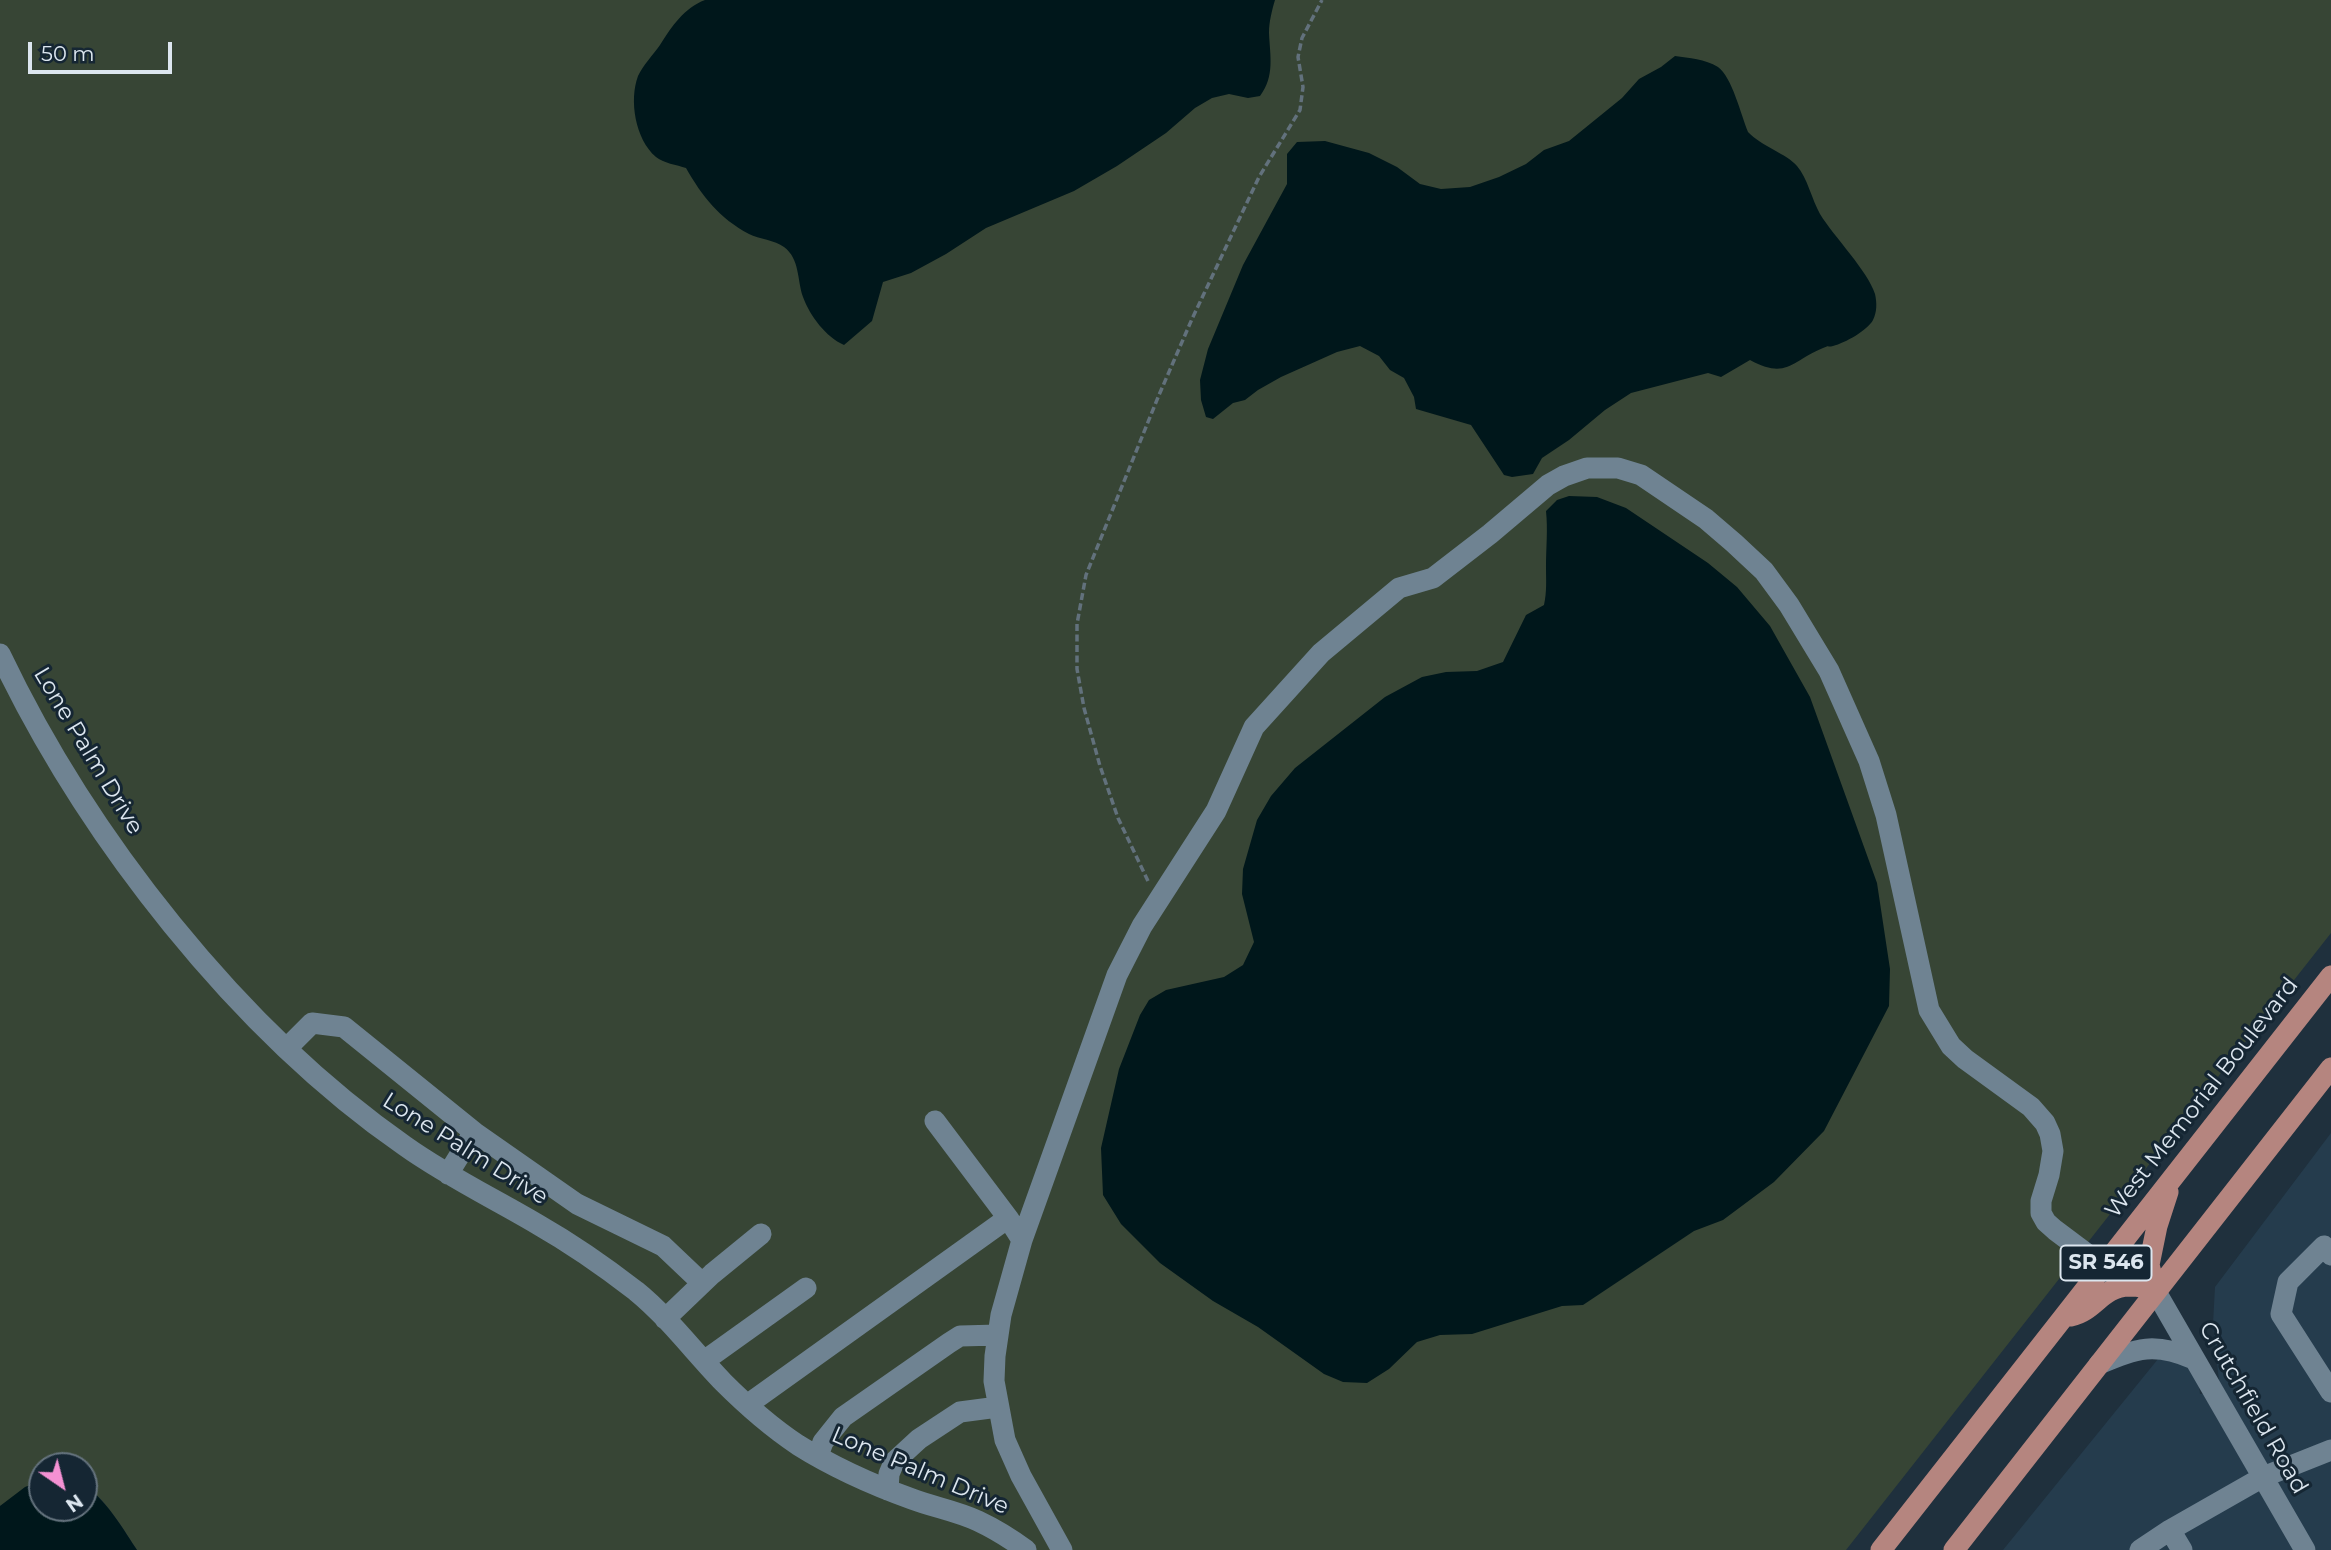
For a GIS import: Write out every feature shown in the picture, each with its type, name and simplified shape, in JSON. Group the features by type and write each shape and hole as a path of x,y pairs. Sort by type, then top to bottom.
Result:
{"main road":[{"name":"West Memorial Boulevard","path":"1881,1550 2331,976"},
{"name":"SR 546","path":"1954,1550 2331,1068"},
{"path":"2156,1292 2149,1265 2157,1226 2173,1177"},
{"path":"2064,1316 2085,1311 2109,1290 2142,1286 2156,1292"}],"street":[{"path":"1062,1550 1021,1476 1005,1440 994,1381 1001,1315 1022,1240 1117,975 1142,926 1216,811 1254,727 1321,653 1399,588 1433,578 1548,485 1564,476 1595,467 1618,468 1641,475 1706,519 1763,571 1808,634 1850,715 1869,761 1886,815 1928,1010 1951,1046 2031,1107 2045,1122 2053,1152 2041,1201 2041,1213 2055,1230 2103,1266"},
{"name":"Lone Palm Drive","path":"0,654 8,694 45,740 136,877 189,945 287,1048 360,1114 447,1174 586,1254 638,1293 747,1405 798,1444 888,1490 977,1520 1026,1550"},
{"path":"287,1048 312,1023 344,1027 474,1132 577,1204 663,1246 702,1283"},
{"path":"935,1121 1022,1240"},
{"path":"447,1174 474,1132"},
{"path":"747,1405 1007,1218"},
{"path":"665,1319 702,1283 761,1234"},
{"path":"2331,1255 2324,1246 2288,1282 2281,1314 2331,1392"},
{"path":"704,1361 806,1288"},
{"name":"Crutchfield Road","path":"2156,1292 2305,1550"},
{"path":"818,1455 823,1442 843,1417 949,1343 960,1336 999,1335"},
{"path":"2099,1364 2130,1351 2154,1348 2175,1351 2194,1359"},
{"path":"888,1490 889,1474 894,1462 919,1439 960,1412 998,1407"},
{"path":"2140,1550 2263,1477 2331,1450"},
{"path":"2170,1530 2182,1550"}],"path":[{"path":"1157,902 1118,818 1100,766 1084,708 1077,669 1077,624 1087,576 1159,395 1259,177 1300,110 1303,87 1298,57 1302,38 1322,0"}],"shaded area":[{"path":"0,0 2331,0 2331,933 1846,1550 137,1550 98,1496 98,1452 28,1452 28,1489 0,1506"},
{"path":"705,0 1275,0 1269,29 1270,73 1260,96 1248,98 1229,94 1212,98 1195,108 1166,133 1074,191 986,228 911,273 883,282 872,321 844,345 819,325 810,311 789,252 776,243 738,228 705,197 686,168 656,157 643,140 634,107 638,76 679,18"},
{"path":"1675,56 1718,67 1732,87 1748,132 1793,162 1801,171 1820,214 1865,275 1875,294 1874,317 1861,332 1844,342 1825,347 1781,368 1762,366 1750,360 1721,377 1708,373 1631,393 1542,458 1533,474 1512,477 1504,475 1471,425 1416,409 1414,397 1404,378 1390,370 1379,356 1360,346 1337,352 1281,377 1245,400 1233,403 1213,419 1206,417 1201,400 1200,380 1208,349 1243,265 1287,184 1287,154 1297,142 1325,141 1369,153 1397,167 1420,184 1441,189 1470,187 1499,177 1526,164 1544,150 1569,141 1622,98 1639,79"},
{"path":"1569,496 1597,497 1626,508 1708,563 1737,587 1770,626 1810,697 1877,883 1890,969 1889,1006 1824,1131 1774,1182 1723,1220 1694,1231 1583,1305 1562,1306 1472,1334 1440,1335 1417,1342 1389,1369 1367,1383 1343,1382 1324,1374 1258,1327 1213,1301 1160,1263 1121,1224 1103,1195 1101,1148 1119,1069 1140,1015 1149,1000 1166,990 1224,977 1243,965 1254,942 1242,894 1243,869 1257,820 1271,796 1295,768 1385,697 1422,677 1446,672 1477,671 1503,662 1526,615 1544,605 1546,511 1557,500"},
{"path":"2331,1133 2331,1550 2316,1550 2219,1381 2213,1324 2215,1287"},
{"path":"2158,1359 2173,1361 2188,1368 2199,1386 2200,1394 2203,1394 2294,1550 2003,1550"},
{"path":"28,1486 28,1522 98,1522 98,1497 137,1550 0,1550 0,1506"}]}
